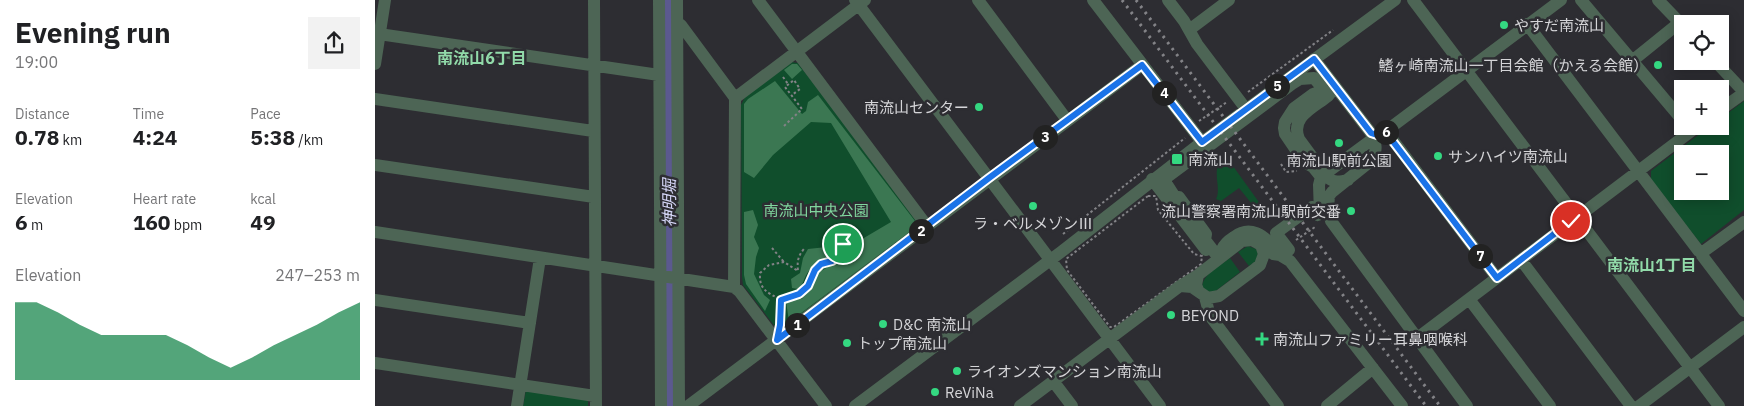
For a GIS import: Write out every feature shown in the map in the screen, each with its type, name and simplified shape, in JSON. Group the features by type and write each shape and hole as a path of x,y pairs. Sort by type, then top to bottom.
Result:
{"street":[{"path":"375,64 385,0"},
{"path":"375,363 520,385 595,401 594,0"},
{"path":"659,0 659,75 679,406"},
{"path":"661,406 670,277 677,0"},
{"path":"758,0 927,226"},
{"path":"978,0 1067,120"},
{"path":"1093,0 1202,142"},
{"path":"1168,0 1184,21 1197,44 1246,108"},
{"path":"1189,30 1229,0"},
{"path":"855,406 1050,260 1246,108 1395,0"},
{"path":"1413,0 1719,406"},
{"path":"1324,219 1326,175 1373,135 1385,131 1561,0"},
{"path":"1581,0 1674,110"},
{"path":"1658,0 1674,17"},
{"path":"735,98 860,2 1050,260 1112,332 1160,406"},
{"path":"1527,24 1744,311"},
{"path":"677,25 681,25 735,98 734,287"},
{"path":"1632,61 1674,29"},
{"path":"379,34 659,75"},
{"path":"1314,59 1373,135 1376,152 1372,161"},
{"path":"688,406 989,178 1142,65"},
{"path":"1723,70 1744,92 1729,103"},
{"path":"1290,246 1274,248 1259,233 1245,231 1239,233 1223,245 1221,251 1215,253 1205,240 1206,234 1179,197 1175,197 1166,178 1292,84 1300,79 1314,78 1320,85 1321,91 1313,94 1294,108 1285,122 1284,128 1285,134 1304,162 1313,167 1321,177 1319,185 1320,214 1318,215 1313,207 1276,233 1289,250 1290,246"},
{"path":"1332,83 1332,91 1328,96 1299,118 1296,132 1299,139 1332,181 1348,180"},
{"path":"1328,96 1338,95 1344,97"},
{"path":"375,99 593,131"},
{"path":"1324,219 1329,196 1332,192 1380,154 1384,145 1385,131"},
{"path":"1385,131 1497,278"},
{"path":"1417,339 1638,172 1683,135"},
{"path":"375,165 594,197"},
{"path":"1152,180 1215,262"},
{"path":"1324,219 1331,221 1467,406"},
{"path":"1700,254 1744,222"},
{"path":"375,232 734,287 777,340 826,406"},
{"path":"1020,406 1112,332 1199,275 1242,242 1253,240 1273,254 1286,257 1290,261 1402,406"},
{"path":"1260,265 1264,254 1261,245"},
{"path":"1180,286 1192,287 1213,298 1219,296 1273,254"},
{"path":"517,406 540,258"},
{"path":"1521,260 1631,406"},
{"path":"1199,275 1196,285 1210,316 1278,406"},
{"path":"1210,316 1219,296"},
{"path":"1469,299 1550,406"},
{"path":"375,300 530,323"},
{"path":"1639,406 1744,327"},
{"path":"1327,406 1373,368"},
{"path":"1053,381 1072,406"}],"path":[{"path":"783,77 788,84"},
{"path":"784,126 802,109 785,87 794,80 801,89 792,95"},
{"path":"1196,123 1231,100"},
{"path":"1057,240 1185,138 1186,130"},
{"path":"1112,332 1067,270 1066,258 1149,196 1156,196 1158,210 1194,254 1202,256"},
{"path":"1290,246 1324,219"},
{"path":"784,262 769,265 760,272 760,282 765,292 781,300 799,294 808,286 815,270 821,264 832,261 840,255 843,244"},
{"path":"772,248 784,262 798,271 797,262 799,254 804,248"},
{"path":"777,340 781,300"}],"green space":[{"name":"南流山中央公園","path":"791,62 798,63 917,220 916,228 784,329 776,328 743,285 741,105 745,97"},
{"path":"792,64 797,64 802,70 792,79 784,70"},
{"path":"775,81 802,114 806,111 808,102 818,95 915,221 915,228 789,322 786,301 793,298 802,299 816,274 845,257 852,245 891,222 831,123 811,122 773,155 754,178 744,172 744,104 748,99"},
{"path":"1744,101 1744,210 1701,244 1651,181 1651,171 1674,153 1674,200 1729,200 1729,145 1685,145 1698,135 1729,135 1729,112"},
{"path":"1225,155 1261,205 1256,209 1239,188 1221,201 1216,199 1218,191 1218,165 1216,162"},
{"path":"753,210 758,225 754,237 759,248 754,274 764,295 770,300 765,311 746,284 744,275 744,212"},
{"path":"836,246 837,251 810,270 798,289 792,288 791,279 800,273 803,258 808,249"},
{"path":"1248,246 1256,249 1258,253 1256,261 1249,266 1238,252"},
{"path":"1230,258 1240,272 1211,293 1202,288 1208,274"},
{"path":"526,390 588,399 588,406 523,406"}],"waterway":[{"name":"神明堀","path":"668,0 670,406"}],"railway":[{"path":"1122,0 1426,406"},
{"path":"1136,0 1440,406"}],"place":[{"name":"やすだ南流山","path":"1504,25"},
{"name":"鰭ヶ崎南流山一丁目会館（かえる会館）","path":"1658,65"},
{"name":"南流山センター","path":"979,107"},
{"name":"南流山駅前公園","path":"1339,143"},
{"name":"サンハイツ南流山","path":"1438,156"},
{"name":"南流山","path":"1177,159"},
{"name":"ラ・ベルメゾンⅢ","path":"1033,206"},
{"name":"流山警察署南流山駅前交番","path":"1351,211"},
{"name":"BEYOND","path":"1171,315"},
{"name":"D&C 南流山","path":"883,324"},
{"name":"南流山ファミリー耳鼻咽喉科","path":"1262,339"},
{"name":"トップ南流山","path":"847,343"},
{"name":"ライオンズマンション南流山","path":"957,371"},
{"name":"ReViNa","path":"935,392"}],"district":[{"name":"南流山6丁目","path":"482,58"},
{"name":"南流山1丁目","path":"1652,265"}],"route":[{"path":"843,244 840,255 832,261 821,264 815,270 808,286 799,294 781,300 777,340 989,178 1142,65 1202,142 1314,59 1371,133 1377,135 1385,131 1497,278 1571,221"}]}
